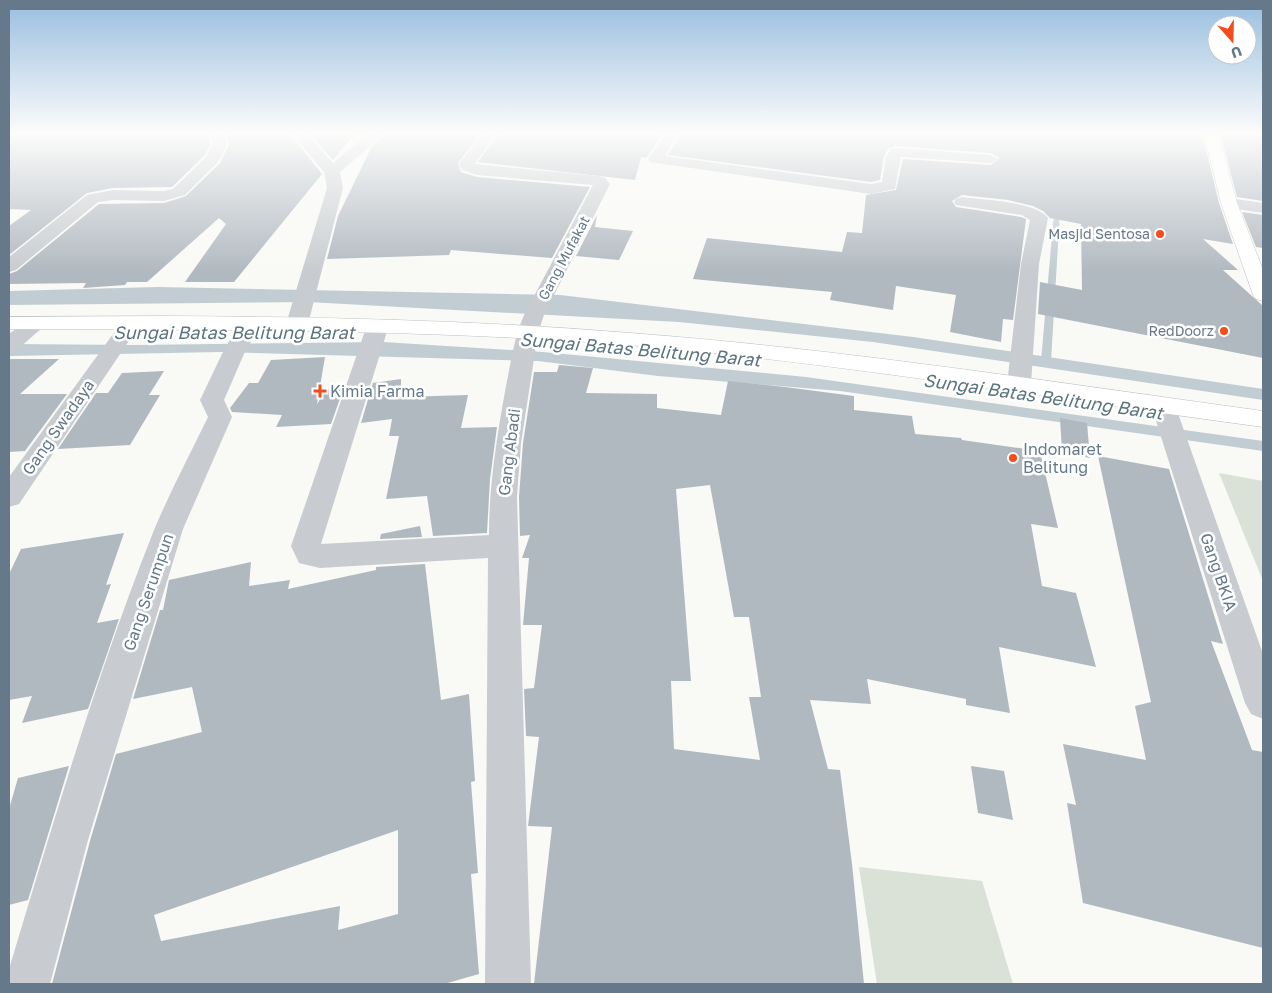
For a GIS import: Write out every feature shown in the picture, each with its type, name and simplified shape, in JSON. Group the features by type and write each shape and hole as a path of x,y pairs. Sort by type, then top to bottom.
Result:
{"main road":[{"path":"1223,179 1228,203 1263,295"},
{"path":"10,336 36,323 131,323 242,340 297,324 374,340 528,339 719,348 866,364 1021,364 1169,423 1263,420"}],"street":[{"path":"9,266 93,198 113,195 164,196 186,187 193,179"},
{"path":"297,324 335,188 333,179"},
{"name":"Gang Mufakat","path":"528,339 548,289 602,184 599,181 581,179"},
{"path":"804,179 871,188 889,186 890,179"},
{"path":"962,202 1026,212 1039,218 1030,264 1021,364"},
{"path":"1228,203 1263,208"},
{"name":"Gang Swadaya","path":"9,497 131,323"},
{"name":"Gang Abadi","path":"508,984 503,497 508,443 528,339"},
{"name":"Gang Serumpun","path":"27,984 68,840 125,659 170,529 220,418 212,400 242,340"},
{"path":"374,340 306,546 309,555 320,556 503,546"},
{"name":"Gang BKIA","path":"1169,423 1263,704"}],"shaded area":[{"path":"158,287 560,295 913,337 1263,389 1263,400 873,342 679,322 308,302 9,305 9,291"},
{"path":"383,342 543,352 806,377 1263,441 1263,451 840,391 658,376 538,361 221,352 9,356 9,344 135,345"},
{"path":"1219,473 1263,481 1263,581"},
{"path":"859,867 982,881 1013,984 877,984"}],"building":[{"path":"9,179 180,179 172,187 113,188 87,193 9,255 9,226 31,210 9,209"},
{"path":"203,179 318,179 234,282 185,282 226,224 219,218 147,282 127,282 125,285 83,288 86,283 9,284 9,274 17,271 99,204 164,203 186,196"},
{"path":"356,179 503,179 590,187 552,258 451,250 449,255 327,259 338,216"},
{"path":"851,179 880,179 871,182"},
{"path":"898,179 1213,179 1233,244 1203,239 1238,270 1223,270 1263,306 1263,358 1038,314 1040,282 1082,290 1081,224 1050,218 1043,211 1033,206 1008,200 962,195 952,201 956,207 1026,219 1013,320 1003,319 1001,342 950,332 956,295 896,286 893,310 830,300 832,292 693,279 707,238 842,252 847,232 862,233 866,195 896,190"},
{"path":"1232,179 1263,179 1263,201 1237,197"},
{"path":"1242,212 1263,215 1263,248 1256,247"},
{"path":"597,215 595,227 633,231 619,260 576,256"},
{"path":"325,357 317,404 327,389 344,387 331,424 276,427 282,415 232,412 230,408 249,383 258,383 271,360"},
{"path":"9,359 59,359 20,394 67,394 25,451 9,452"},
{"path":"559,365 593,368 586,393 657,394 657,408 721,415 728,381 854,396 854,410 912,416 915,434 961,438 962,440 1040,451 1058,528 1031,524 1042,586 1076,593 1096,667 999,647 1010,713 966,705 966,699 867,679 871,704 810,700 828,769 840,770 864,984 534,984 552,827 528,826 539,737 526,736 524,689 534,688 542,625 523,625 529,558 522,558 530,535 520,536 519,497 523,443 534,372 557,372","holes":["710,485 734,617 749,617 761,697 749,697 760,760 674,749 671,681 691,681 676,489"]},
{"path":"164,371 149,395 160,395 130,445 58,449 96,393 108,393 122,373"},
{"path":"401,379 401,397 468,395 461,428 497,427 490,479 487,533 433,536 427,496 386,499 399,436 389,436 392,419 361,423 373,383"},
{"path":"1060,418 1087,423 1090,458 1062,452"},
{"path":"1098,456 1169,469 1223,644 1211,641 1252,750 1263,752 1263,948 1083,903 1067,803 1076,805 1063,744 1146,760 1135,706 1151,702"},
{"path":"420,526 422,537 380,539 381,534"},
{"path":"124,533 106,585 111,584 97,623 119,619 88,709 22,723 32,696 9,700 9,574 21,549"},
{"path":"251,562 249,586 290,580 288,589 376,570 376,567 425,564 441,700 469,694 475,781 471,782 478,873 471,874 479,974 444,984 52,984 90,841 116,754 202,732 192,687 133,699 160,610 163,610 169,580","holes":["398,830 398,914 338,930 340,906 161,941 154,915"]},
{"path":"69,766 28,900 9,905 9,809 18,778"},
{"path":"971,766 1004,771 1013,820 978,813"}],"waterway":[{"path":"1046,361 1057,212 1052,208"}],"place":[{"name":"Masjid Sentosa","path":"1160,234"},
{"name":"RedDoorz","path":"1224,331"},
{"name":"Kimia Farma","path":"320,391"},
{"name":"Indomaret Belitung","path":"1013,458"}],"water label":[{"name":"Sungai Batas Belitung Barat","path":"234,333"},
{"name":"Sungai Batas Belitung Barat","path":"640,350"},
{"name":"Sungai Batas Belitung Barat","path":"1043,397"}]}
